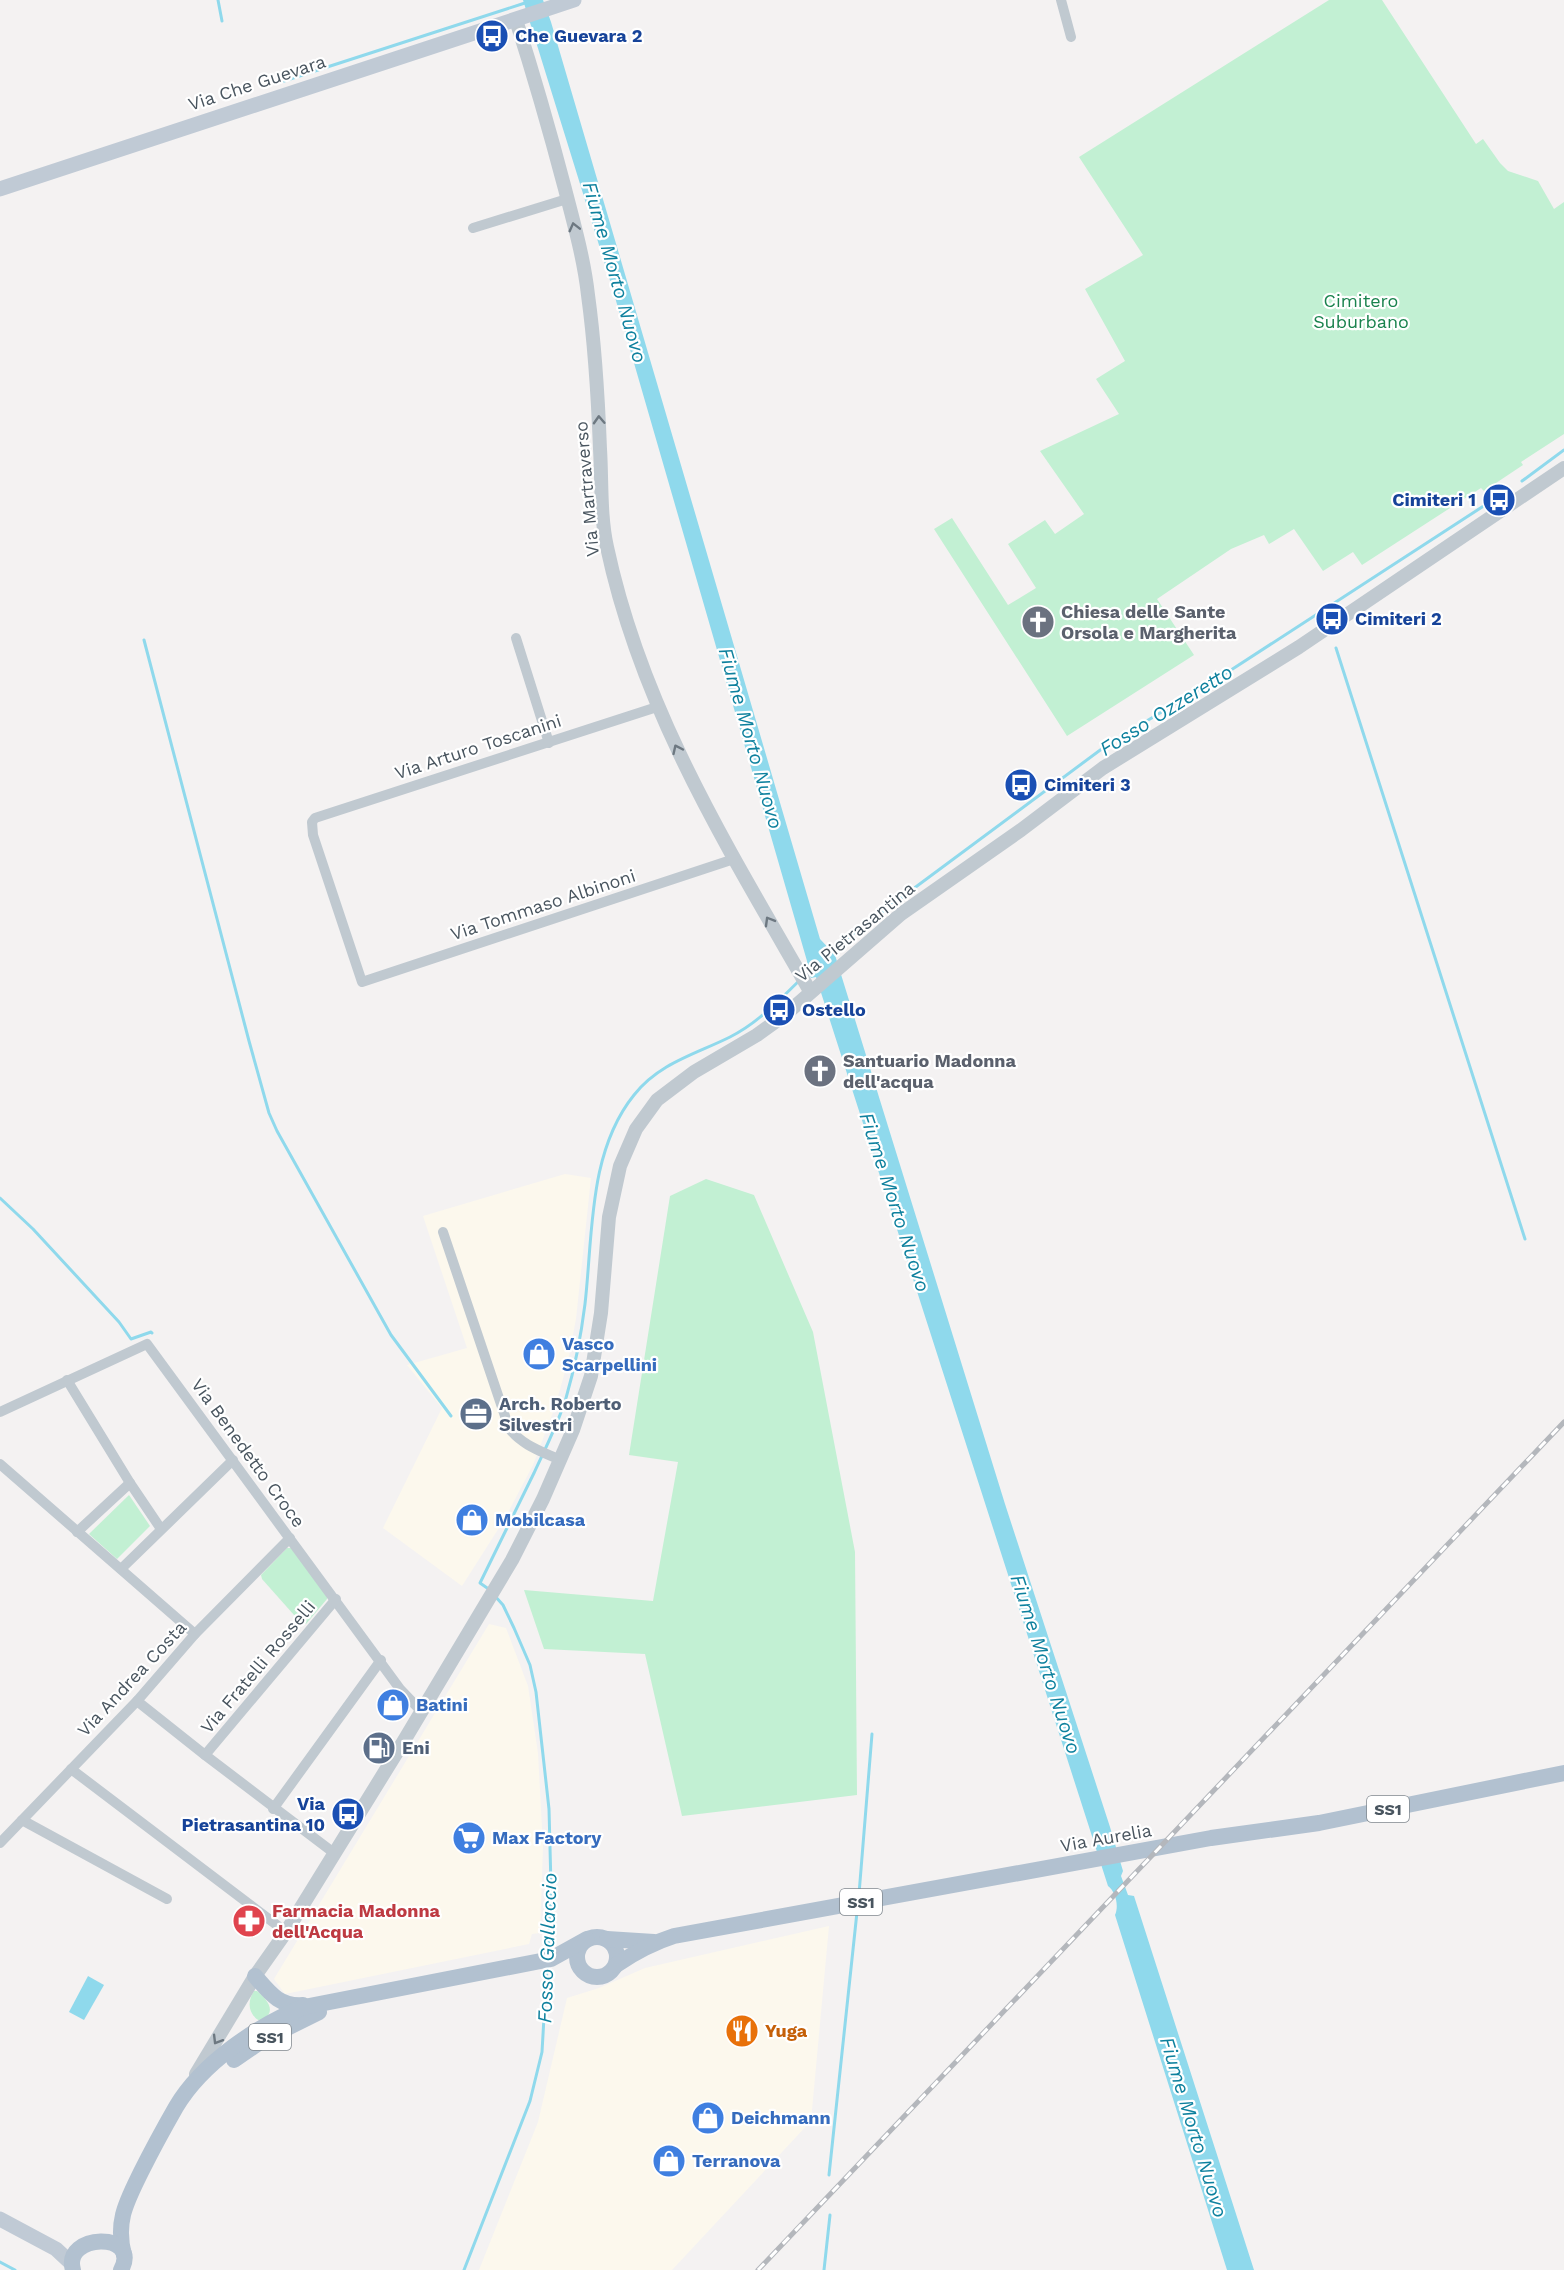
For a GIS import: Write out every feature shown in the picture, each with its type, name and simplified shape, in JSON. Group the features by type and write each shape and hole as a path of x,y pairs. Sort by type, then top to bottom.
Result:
{"main road":[{"name":"Via Che Guevara","path":"0,189 574,0"},
{"name":"Via Aurelia","path":"616,1965 655,1942 685,1934 1210,1838 1319,1823 1564,1773"},
{"name":"SS1","path":"125,2204 180,2102 208,2069 250,2035 285,2015 316,2004 551,1959 587,1939 597,1936 608,1939"},
{"path":"582,1970 577,1960 577,1953 587,1939"},
{"name":"Via Aurelia","path":"608,1939 655,1942"},
{"path":"608,1939 617,1951 616,1965"},
{"name":"SS1","path":"551,1959 582,1970 591,1976 601,1977 610,1973 616,1965"},
{"path":"255,1976 270,1994 283,2003 297,2006 316,2004"},
{"name":"SS1","path":"154,2148 194,2096 232,2061 263,2040 303,2019 359,1996"},
{"path":"0,2219 56,2249 66,2251 73,2264 114,2228 125,2204"},
{"path":"123,2262 121,2241 125,2204"},
{"path":"99,2241 116,2244 123,2262"}],"street":[{"path":"1061,0 1071,38"},
{"name":"Via Martraverso","path":"522,19 586,280 594,346 606,544 622,607 657,706 734,859 798,972 810,988"},
{"path":"473,228 567,199"},
{"name":"Via Pietrasantina","path":"180,2102 255,1976 286,1932 421,1711 524,1538 577,1420 591,1376 601,1313 612,1199 620,1166 636,1129 657,1100 679,1082 786,1014 810,988 901,914 1021,830 1103,768 1299,647 1564,468"},
{"path":"516,638 549,742"},
{"name":"Via Arturo Toscanini","path":"362,982 313,835 312,822 318,815 657,706"},
{"name":"Via Tommaso Albinoni","path":"362,982 734,859"},
{"path":"443,1232 509,1428 518,1438 560,1460"},
{"name":"Via Benedetto Croce","path":"0,1412 147,1344 381,1660 400,1689 421,1711"},
{"path":"67,1380 130,1484 161,1529"},
{"path":"121,1569 233,1460"},
{"path":"0,1464 195,1634"},
{"path":"77,1532 130,1484"},
{"name":"Via Andrea Costa","path":"0,1843 137,1701 195,1634 290,1538"},
{"name":"Via Fratelli Rosselli","path":"205,1755 336,1599"},
{"path":"273,1809 381,1660"},
{"path":"137,1701 273,1809 334,1853"},
{"path":"70,1769 286,1932"},
{"path":"22,1820 167,1899"}],"shaded area":[{"path":"565,1174 591,1178 576,1319 568,1361 555,1407 533,1465 504,1520 462,1586 383,1528 442,1408 407,1365 467,1348 423,1216"},
{"path":"489,1624 506,1628 528,1686 538,1753 543,1847 540,1933 532,1934 529,1944 285,1994 274,1979"},
{"path":"829,1926 811,2121 672,2270 479,2270 538,2122 567,1998 599,1988 645,1968"}],"green space":[{"name":"Cimitero Suburbano","path":"1329,0 1382,0 1476,144 1483,139 1508,171 1538,181 1554,209 1564,202 1564,434 1521,462 1523,465 1484,491 1481,488 1362,565 1353,552 1323,571 1294,529 1269,544 1264,535 1231,549 1157,599 1194,655 1067,736 934,529 952,518 1008,605 1036,588 1008,544 1045,520 1055,534 1084,514 1040,451 1119,414 1096,379 1125,361 1085,289 1143,255 1079,157"},
{"path":"706,1179 754,1195 813,1332 855,1552 857,1795 682,1816 645,1654 544,1649 524,1590 653,1601 678,1462 629,1455 670,1196"},
{"path":"129,1495 150,1526 117,1559 89,1534"},
{"path":"287,1548 291,1548 327,1595 327,1599 306,1624 302,1624 261,1575"},
{"path":"254,1991 257,1991 268,2002 270,2010 269,2014 260,2021 253,2015 250,2008 250,1999"}],"water":[{"name":"Fiume Morto Nuovo","path":"523,0 543,0 551,22 820,939 835,955 1005,1504 1110,1827 1123,1871 1121,1876 1128,1895 1134,1896 1254,2270 1227,2270 1115,1915 1117,1908 1115,1895 1108,1886 816,977 811,978 808,972 807,961 612,287"},
{"path":"88,1976 104,1985 84,2020 69,2012"}],"waterway":[{"path":"218,0 222,21"},
{"path":"284,81 525,3"},
{"name":"Fosso Ozzeretto","path":"1522,481 1564,450"},
{"name":"Fosso Ozzeretto","path":"828,952 1107,745 1231,670 1499,496"},
{"path":"144,640 269,1113 391,1335 451,1416"},
{"path":"1336,648 1525,1239"},
{"name":"Fosso Gallaccio","path":"490,1590 480,1583 563,1408 583,1316 595,1195 600,1168 619,1118 634,1095 655,1075 679,1060 750,1025 800,980"},
{"path":"0,1198 33,1229 119,1322 131,1339 152,1333"},
{"name":"Fosso Gallaccio","path":"494,1595 503,1605 514,1628 530,1665 536,1692 549,1809 551,1886 548,1953"},
{"path":"859,1894 872,1734"},
{"path":"829,2175 857,1912"},
{"name":"Fosso Gallaccio","path":"464,2270 530,2101 542,2052 547,1965"},
{"path":"824,2270 830,2215"},
{"path":"0,2262 15,2270"}],"railway":[{"path":"758,2270 1564,1422"}],"place":[{"name":"Che Guevara 2","path":"492,36"},
{"name":"Cimiteri 1","path":"1499,500"},
{"name":"Cimiteri 2","path":"1332,619"},
{"name":"Chiesa delle Sante Orsola e Margherita","path":"1038,622"},
{"name":"Cimiteri 3","path":"1021,785"},
{"name":"Ostello","path":"779,1010"},
{"name":"Santuario Madonna dell'acqua","path":"820,1071"},
{"name":"Vasco Scarpellini","path":"539,1354"},
{"name":"Arch. Roberto Silvestri","path":"476,1414"},
{"name":"Mobilcasa","path":"472,1520"},
{"name":"Batini","path":"393,1705"},
{"name":"Eni","path":"379,1748"},
{"name":"Via Pietrasantina 10","path":"348,1814"},
{"name":"Max Factory","path":"469,1838"},
{"name":"Farmacia Madonna dell'Acqua","path":"249,1921"},
{"name":"Yuga","path":"742,2031"},
{"name":"Deichmann","path":"708,2118"},
{"name":"Terranova","path":"669,2161"}]}
